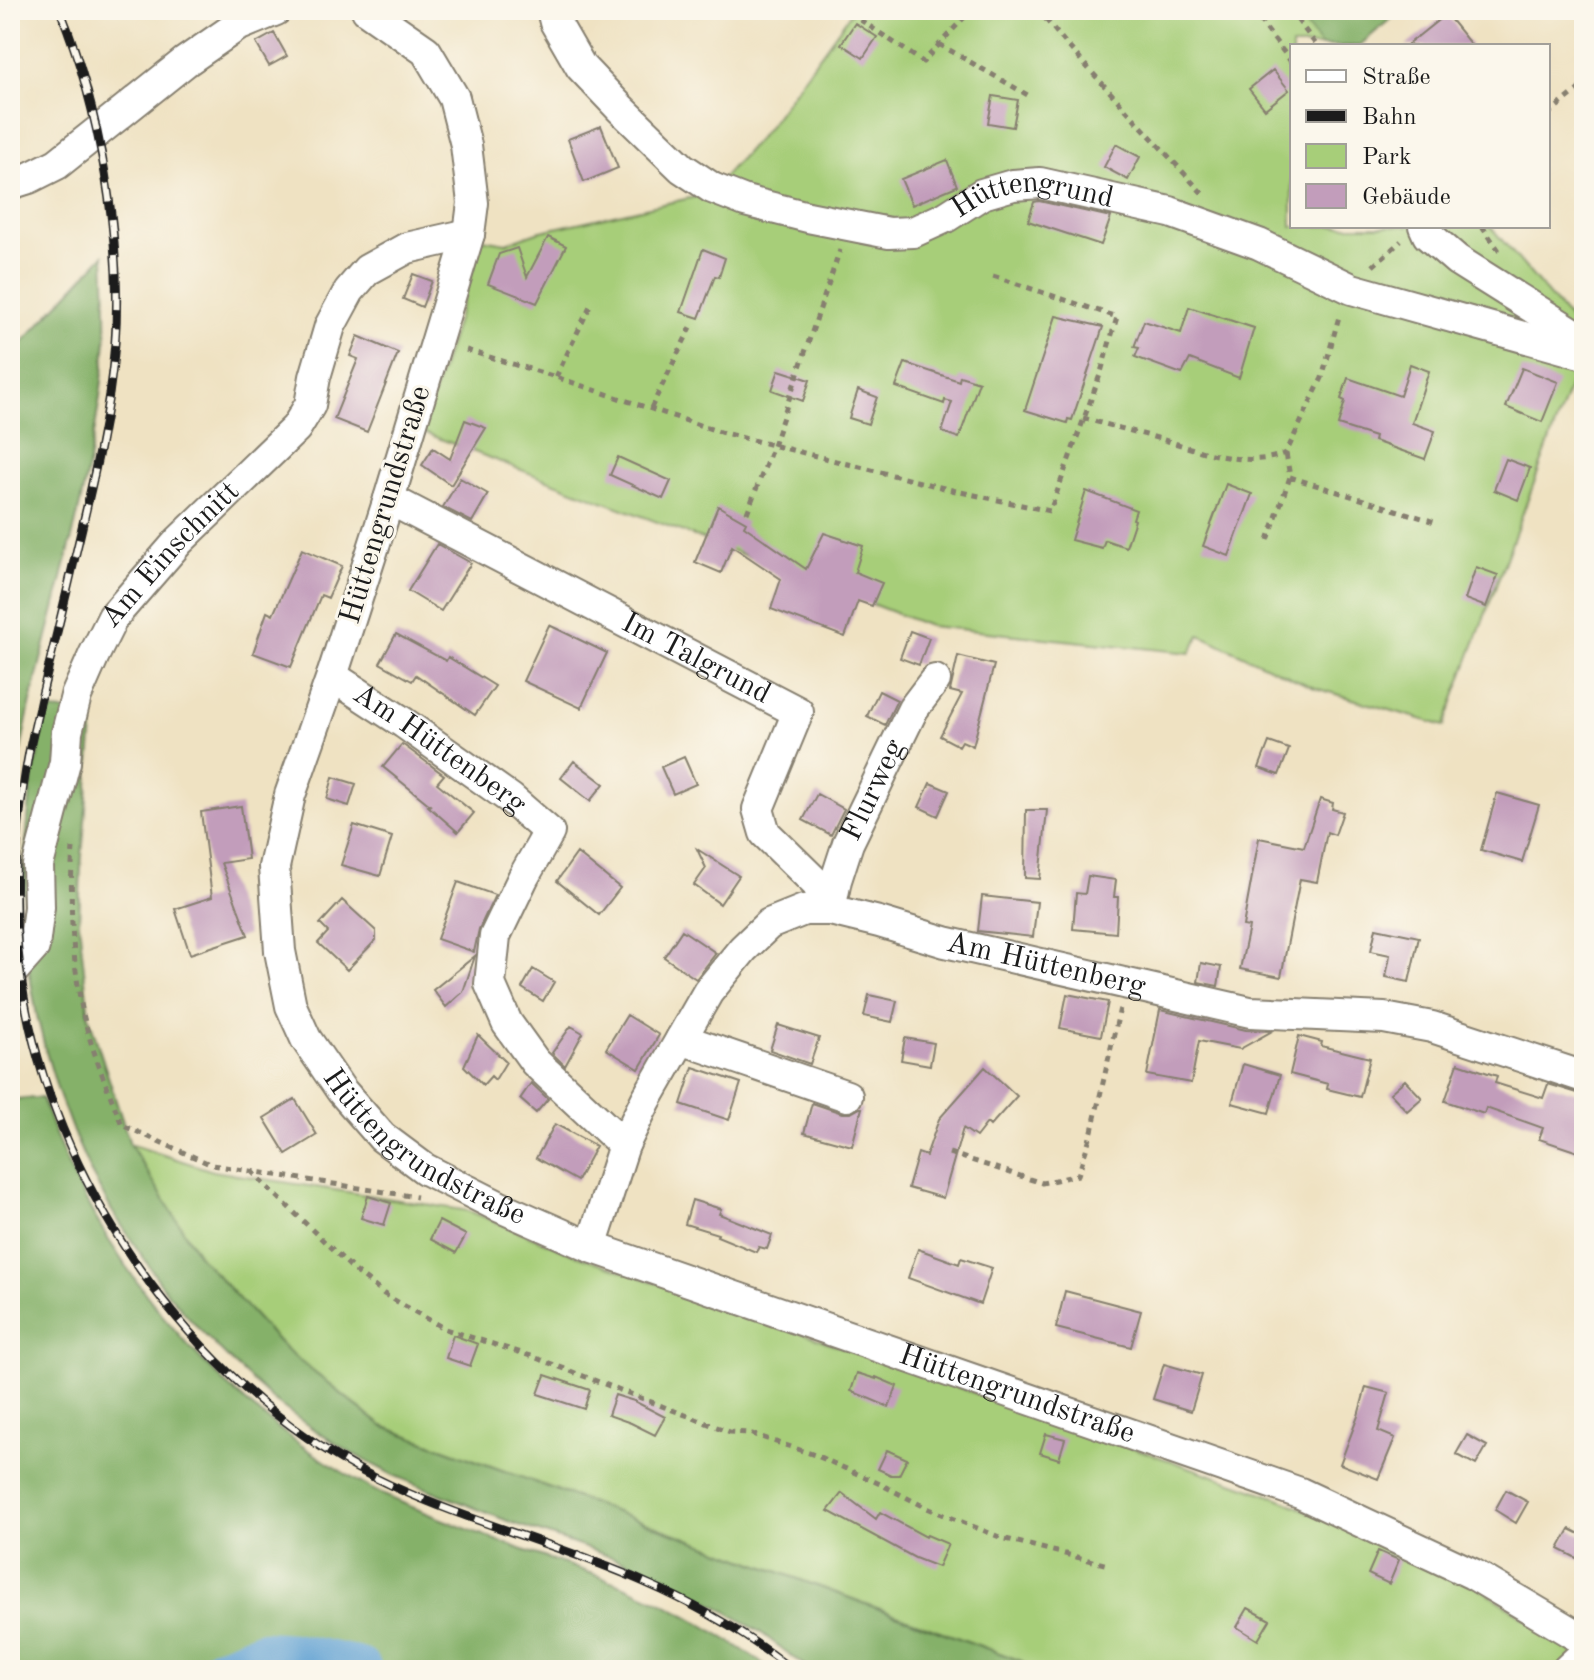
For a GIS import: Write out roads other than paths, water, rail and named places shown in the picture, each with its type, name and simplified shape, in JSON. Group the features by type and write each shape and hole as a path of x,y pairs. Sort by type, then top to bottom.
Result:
{"street":[{"path":"10,184 57,164 185,62 237,26 276,10"},
{"name":"Hüttengrundstraße","path":"367,10 426,51 454,98 466,145 473,203 469,234 389,499 290,795 274,867 280,951 291,1006 306,1039 332,1077 382,1137 425,1169 498,1206 591,1247 1300,1493 1473,1574 1584,1640"},
{"name":"Hüttengrund","path":"552,10 555,22 581,67 682,168 712,188 745,201 889,233 913,232 946,217 982,194 1013,185 1040,183 1170,212 1259,244 1352,289 1584,354"},
{"path":"1426,231 1457,260 1584,340"},
{"name":"Am Einschnitt","path":"10,974 34,947 39,907 38,865 65,762 69,723 76,696 113,617 179,541 296,428 310,405 330,326 349,291 367,270 407,248 469,234"},
{"name":"Im Talgrund","path":"389,499 798,712 758,809 765,833 817,884 830,910"},
{"name":"Am Hüttenberg","path":"332,676 511,799 549,832 495,936 490,984 507,1023 535,1062 624,1145"},
{"name":"Flurweg","path":"830,910 848,843 913,709 935,680"},
{"name":"Am Hüttenberg","path":"591,1247 624,1145 708,992 743,949 769,924 804,910 830,910 945,942 1250,1012 1384,1018 1432,1027 1584,1077"},
{"path":"681,1039 847,1096"},
{"path":"1567,1670 1584,1654"}],"waterway":[{"path":"222,1670 264,1654 292,1656 359,1670"}],"railway":[{"path":"60,10 97,130 111,218 117,303 104,424 29,752 17,843 15,905 24,997 42,1072 70,1146 106,1217 150,1284 202,1346 259,1401 322,1448 421,1499 613,1569 664,1591 739,1632 792,1670"}]}
